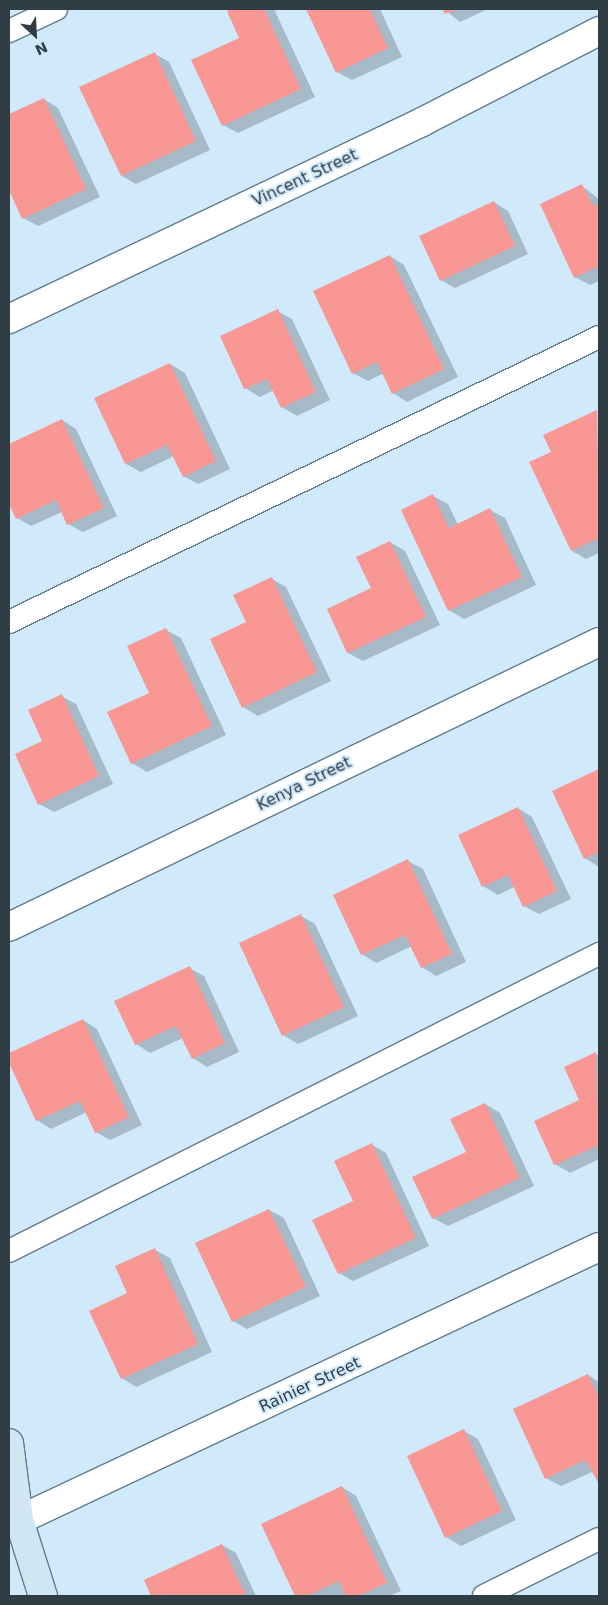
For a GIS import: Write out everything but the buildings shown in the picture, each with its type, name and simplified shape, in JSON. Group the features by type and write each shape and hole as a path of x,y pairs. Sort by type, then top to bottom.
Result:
{"street":[{"name":"Vincent Street","path":"9,319 422,122 599,31"},
{"name":"Kenya Street","path":"9,927 599,642"},
{"name":"Rainier Street","path":"20,1520 599,1247"},
{"path":"9,1443 20,1520 43,1596"}],"lane":[{"path":"9,31 56,9"},
{"path":"9,622 599,337"},
{"path":"9,1251 599,954"},
{"path":"484,1596 599,1539"}]}
